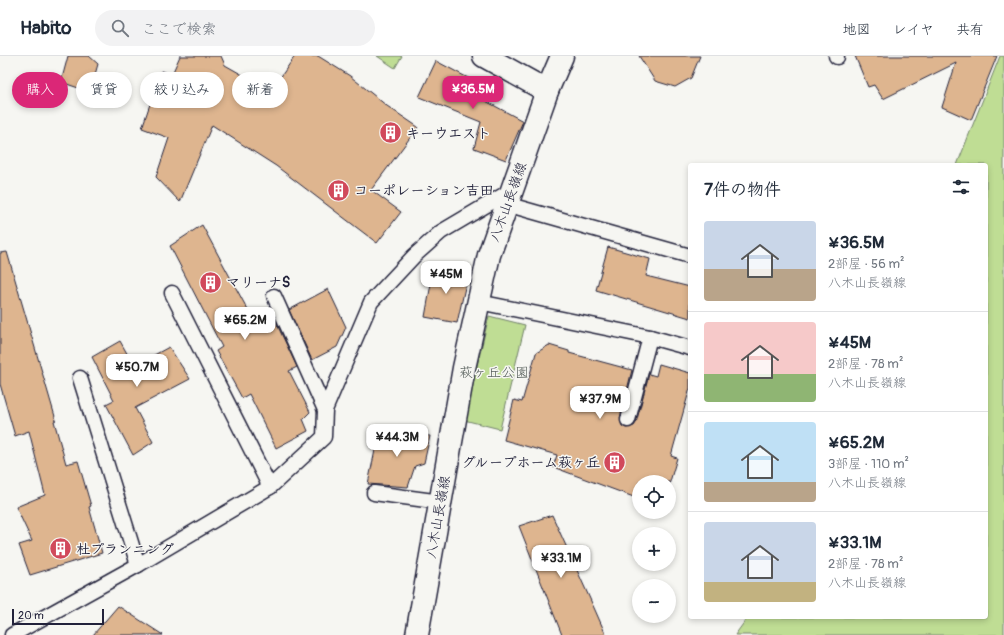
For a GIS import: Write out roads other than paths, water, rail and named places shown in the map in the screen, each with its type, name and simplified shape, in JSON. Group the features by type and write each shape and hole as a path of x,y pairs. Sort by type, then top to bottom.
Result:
{"street":[{"path":"484,56 547,91"},
{"name":"八木山長嶺線","path":"418,635 464,368 489,256 547,91 562,56"}],"lane":[{"path":"12,635 270,487 324,437 325,410 371,302 414,256 441,232 509,197 688,255"},
{"path":"172,293 270,487"},
{"path":"274,296 325,410"},
{"path":"479,302 650,337 688,347"},
{"path":"628,420 650,337"},
{"path":"80,378 138,564"},
{"path":"374,493 441,502"}],"place":[{"name":"キーウエスト","path":"390,133"},
{"name":"コーポレーション吉田","path":"339,190"},
{"name":"マリーナS","path":"210,282"},
{"name":"グループホーム萩ヶ丘","path":"615,462"},
{"name":"杜プランニング","path":"61,549"}],"park label":[{"name":"萩ヶ丘公園","path":"494,372"}]}
